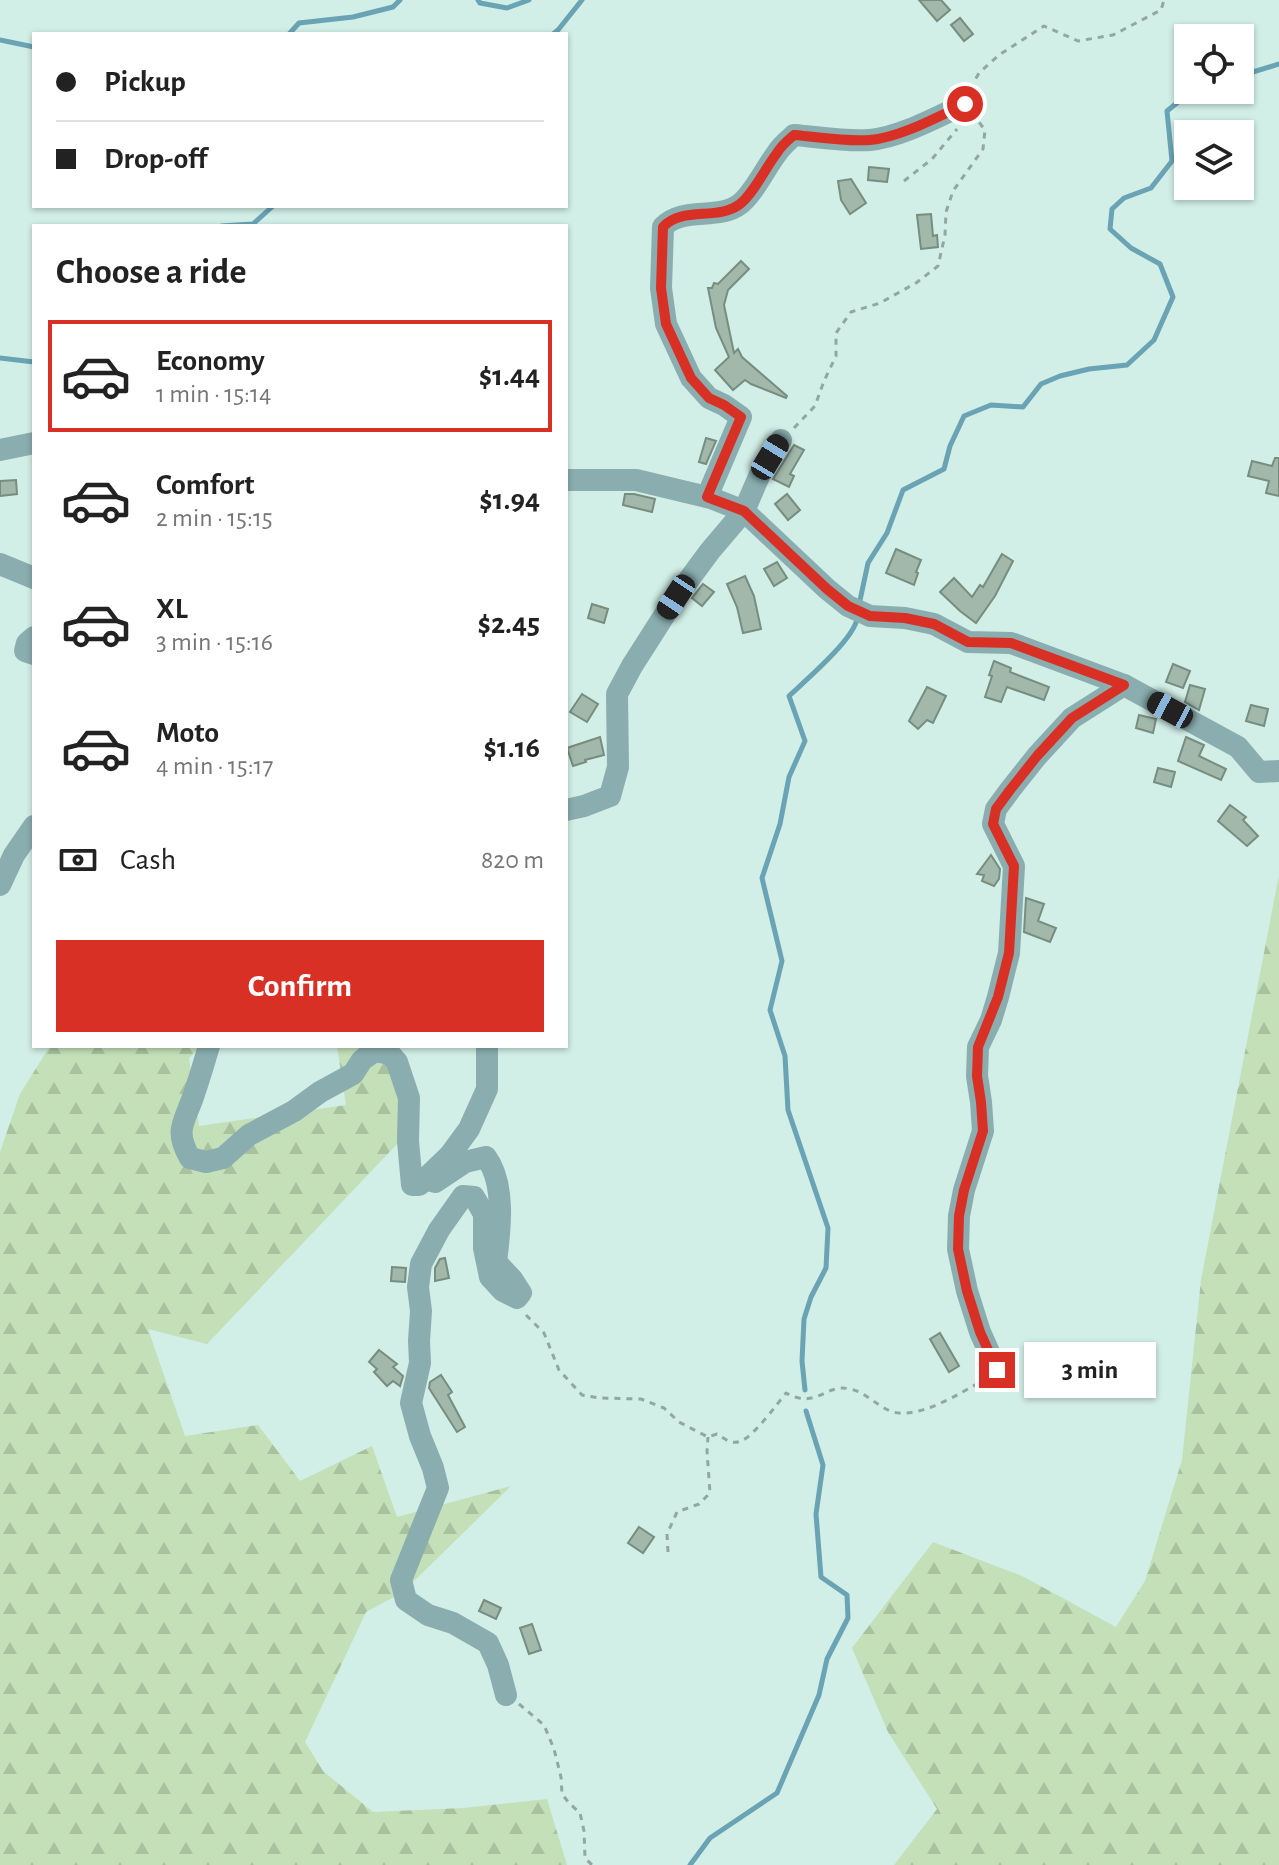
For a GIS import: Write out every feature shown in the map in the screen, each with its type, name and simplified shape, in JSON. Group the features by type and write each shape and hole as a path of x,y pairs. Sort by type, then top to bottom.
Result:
{"street":[{"path":"707,497 741,417 709,398 691,378 666,324 661,288 663,227 669,220 725,211 740,204 778,151 794,135 873,140 965,104"},
{"path":"568,810 610,796 618,767 617,694 676,597 744,511 760,474 781,440"},
{"path":"0,450 32,443"},
{"path":"568,480 636,480 707,497 744,511 848,606 870,616 934,624 968,642 1011,643 1124,685 1238,747 1259,772 1279,771"},
{"path":"0,564 32,577"},
{"path":"32,639 25,651 32,653"},
{"path":"997,1370 980,1332 958,1249 964,1190 983,1131 977,1076 978,1047 998,997 1009,953 1014,866 993,824 996,809 1010,790 1072,718 1124,685"},
{"path":"0,885 14,855 32,829"},
{"path":"208,1048 190,1105 183,1116 182,1146 190,1158 206,1162 223,1158 249,1135 353,1074 362,1060 375,1051 390,1054 397,1062 409,1098 408,1141 412,1185 419,1185 450,1155 469,1129 487,1089 487,1048"},
{"path":"424,1179 435,1182 465,1162 486,1157 497,1182 500,1208 496,1262 521,1293 517,1298 503,1291 490,1277 484,1248 484,1214 474,1197 463,1196 439,1230 421,1264 418,1287 420,1363 411,1403 438,1488 401,1580 406,1600 428,1615 453,1623 488,1643 506,1695"}],"path":[{"path":"904,181 932,159 961,125 966,98 979,73 999,55 1044,26 1078,41 1113,35 1161,10 1164,0"},
{"path":"781,440 815,406 836,356 836,333 851,312 880,303 916,283 938,266 946,212 953,191 983,149 985,130 965,104"},
{"path":"517,1298 525,1314 544,1333 559,1370 582,1395 641,1399 664,1408 679,1422 708,1437 717,1434 729,1442 742,1441 786,1393 800,1400 849,1388 902,1415 918,1412 987,1379 997,1370"},
{"path":"668,1552 667,1534 677,1512 699,1504 710,1493 708,1437"},
{"path":"506,1695 544,1725 554,1749 562,1794 580,1813 585,1858 592,1865"}],"green space":[{"path":"1279,875 1279,1865 894,1865 937,1809 888,1732 852,1648 933,1542 1022,1576 1116,1627 1145,1581 1182,1460 1201,1280"},
{"path":"49,1048 199,1048 189,1058 199,1126 346,1105 337,1048 398,1048 418,1122 207,1344 148,1329 185,1436 258,1425 300,1481 372,1446 397,1517 511,1486 403,1592 366,1612 305,1742 323,1771 373,1812 463,1808 547,1799 567,1865 0,1865 0,1152 20,1094"}],"building":[{"path":"919,0 941,0 950,10 937,21"},
{"path":"960,18 973,34 964,41 951,25"},
{"path":"869,167 889,169 887,182 868,180"},
{"path":"851,179 866,203 850,214 841,200 838,181"},
{"path":"931,214 933,236 937,235 938,247 921,249 917,215"},
{"path":"741,261 749,269 728,290 724,305 734,353 738,349 742,357 786,398 745,380 733,390 715,370 729,357 716,328 708,288 712,288 714,283 718,284"},
{"path":"706,438 716,441 706,464 699,462"},
{"path":"794,445 804,450 790,474 794,476 789,487 773,479"},
{"path":"1275,458 1279,458 1279,496 1266,493 1269,481 1248,476 1252,461 1272,466"},
{"path":"16,480 17,494 0,496 0,481"},
{"path":"625,494 655,499 652,512 623,505"},
{"path":"787,494 800,510 788,520 775,504"},
{"path":"896,549 921,560 914,585 886,573"},
{"path":"1002,554 1013,561 995,596 976,623 940,592 954,578 972,597 980,585 983,587"},
{"path":"777,562 787,578 774,586 764,569"},
{"path":"745,576 754,596 761,629 743,633 727,584"},
{"path":"703,584 714,592 702,606 692,598"},
{"path":"592,604 608,609 604,623 588,618"},
{"path":"994,661 1011,668 1010,672 1049,687 1044,700 1007,687 1001,702 985,697"},
{"path":"1173,664 1190,671 1183,688 1166,682"},
{"path":"1190,685 1205,689 1199,710 1185,702"},
{"path":"927,687 946,696 933,723 927,720 918,729 909,721"},
{"path":"582,694 598,704 587,722 570,712"},
{"path":"1251,705 1268,709 1264,726 1246,721"},
{"path":"1139,715 1156,719 1153,733 1136,728"},
{"path":"600,737 604,755 573,766 568,748"},
{"path":"1186,737 1204,745 1199,756 1226,769 1221,780 1178,761"},
{"path":"1158,768 1175,772 1171,787 1154,782"},
{"path":"1230,805 1246,817 1243,820 1258,836 1247,846 1218,821"},
{"path":"991,855 1000,869 994,886 982,881 984,875 977,874"},
{"path":"1026,898 1044,904 1038,921 1056,928 1050,942 1024,932"},
{"path":"445,1258 449,1278 435,1281 435,1268 440,1259"},
{"path":"392,1267 406,1268 405,1282 391,1281"},
{"path":"940,1333 959,1366 949,1372 930,1339"},
{"path":"379,1350 397,1364 393,1367 403,1376 400,1386 393,1381 387,1386 374,1372 377,1369 369,1362"},
{"path":"441,1375 452,1392 448,1395 465,1427 457,1432 429,1388 430,1382"},
{"path":"639,1527 654,1537 643,1553 628,1543"},
{"path":"484,1600 501,1608 496,1619 479,1611"},
{"path":"532,1624 541,1650 529,1654 520,1628"}],"waterway":[{"path":"291,32 299,23 353,17 393,7 400,0"},
{"path":"478,0 507,8 529,0"},
{"path":"556,32 582,0"},
{"path":"0,40 32,47"},
{"path":"1254,72 1279,64"},
{"path":"859,605 868,563 887,533 903,490 944,469 950,446 964,416 991,405 1023,407 1041,384 1089,369 1127,365 1154,340 1173,297 1160,264 1131,248 1110,229 1112,209 1124,198 1151,188 1172,161 1167,111 1176,104"},
{"path":"253,224 271,208"},
{"path":"0,358 32,362"},
{"path":"805,1390 802,1361 804,1319 826,1268 828,1228 788,1110 785,1056 770,1010 782,961 762,878 780,824 789,777 805,741 789,696 847,638 857,619"},
{"path":"690,1865 710,1838 777,1793 819,1695 827,1659 848,1618 847,1595 821,1577 816,1514 823,1465 806,1411"}],"route":[{"path":"965,104 895,134 873,140 794,135 778,151 740,204 725,211 669,220 663,227 661,288 666,324 691,378 709,398 741,417 707,497 744,511 827,589 848,606 870,616 934,624 968,642 1011,643 1124,685 1072,718 1010,790 996,809 993,824 1014,866 1009,953 991,1020 978,1047 977,1076 983,1131 964,1190 958,1249 980,1332 997,1370"}]}
